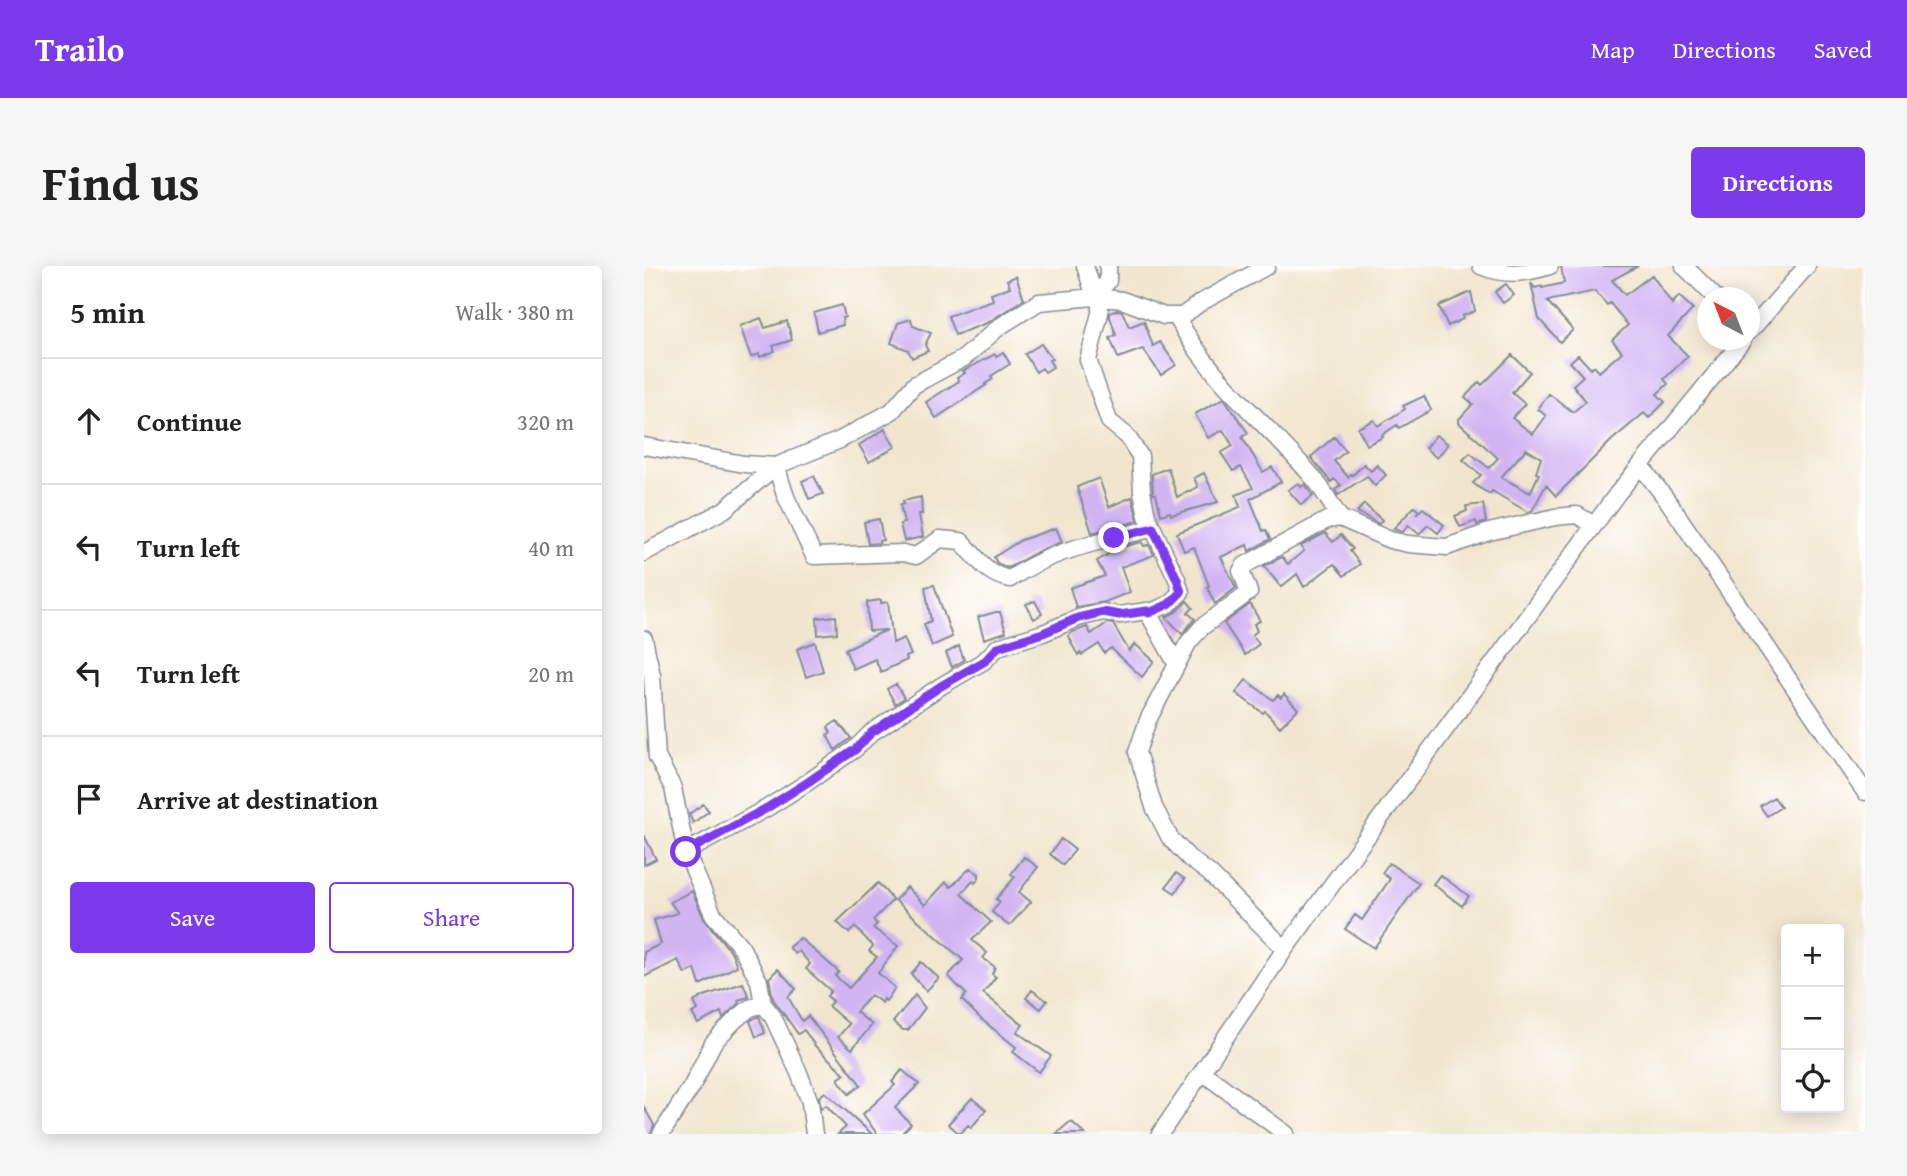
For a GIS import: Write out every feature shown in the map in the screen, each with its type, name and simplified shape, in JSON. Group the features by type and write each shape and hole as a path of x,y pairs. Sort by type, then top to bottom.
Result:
{"street":[{"path":"1085,266 1095,297 1100,301 1100,313 1088,360 1109,421 1126,436 1140,456 1147,516 1181,592 1169,604 1149,613"},
{"path":"1095,297 1108,281 1108,266"},
{"path":"644,553 724,510 776,466 840,440 892,411 915,385 964,358 999,327 1039,302 1095,297 1122,300 1164,316 1182,316 1242,278 1267,266"},
{"path":"1481,266 1499,274 1529,273 1550,266"},
{"path":"1684,266 1705,287"},
{"path":"1760,319 1807,266"},
{"path":"1176,316 1189,341 1230,392 1317,483 1340,517 1390,540 1447,547 1489,533 1555,517 1577,515 1594,525"},
{"path":"1160,1134 1285,949 1594,525 1734,350"},
{"path":"644,446 744,464 776,466"},
{"path":"776,466 786,497 814,556 903,553 916,556 940,539 961,541 986,570 999,578 1010,579 1031,564 1076,547 1153,528"},
{"path":"1641,466 1670,504 1865,792"},
{"path":"1285,949 1170,838 1154,807 1137,752 1148,720 1188,643 1202,627 1249,592 1241,571 1245,565 1327,520 1340,517"},
{"path":"686,852 767,808 808,782 856,749 871,733 941,686 985,661 998,647 1043,633 1078,618 1103,612 1119,615 1147,611 1176,663"},
{"path":"644,639 652,675 657,757 673,789 686,852 713,914 730,932 759,981 763,1004 772,1015 810,1102 814,1134"},
{"path":"662,1134 692,1086 713,1043 734,1020 750,1008 763,1004"},
{"path":"1202,1072 1286,1134"}],"building":[{"path":"1561,266 1638,266 1612,280 1625,295 1652,275 1672,304 1679,296 1693,309 1668,336 1688,356 1664,379 1668,384 1657,394 1665,402 1649,418 1644,413 1612,440 1556,496 1546,485 1532,511 1528,512 1473,483 1481,475 1463,460 1470,453 1489,468 1498,458 1459,423 1459,419 1473,404 1465,397 1479,382 1482,385 1512,355 1530,372 1512,393 1525,404 1512,418 1533,434 1546,416 1538,409 1549,394 1573,412 1586,401 1573,385 1583,376 1570,362 1578,355 1591,369 1594,366 1599,372 1622,352 1612,340 1628,325 1610,303 1607,305 1595,291 1547,301 1573,330 1560,342 1539,319 1531,283 1535,288 1542,288 1564,283","holes":["1526,449 1541,458 1536,473 1539,474 1530,493 1501,477"]},
{"path":"1016,276 1024,299 987,323 955,335 948,316 993,300 991,294 1010,287 1007,280"},
{"path":"1506,284 1514,295 1503,303 1495,292"},
{"path":"1471,292 1475,311 1448,326 1439,306"},
{"path":"842,305 845,317 842,318 843,325 818,332 814,313"},
{"path":"1122,311 1129,327 1144,321 1153,346 1160,342 1176,365 1161,375 1143,349 1118,358 1110,338 1116,335 1110,313"},
{"path":"761,318 765,328 787,321 792,340 773,346 775,351 760,357 759,354 751,357 740,326"},
{"path":"911,319 913,326 931,333 925,345 928,351 912,358 908,350 891,343 898,323"},
{"path":"1041,344 1052,359 1049,360 1053,367 1045,372 1042,368 1036,372 1025,354"},
{"path":"1003,352 1010,364 991,376 993,379 986,385 936,418 926,402 959,381 957,378 965,373 963,371"},
{"path":"1424,396 1431,410 1399,428 1397,425 1382,435 1383,437 1367,445 1358,428 1374,420 1378,426 1405,409 1403,406"},
{"path":"1224,398 1248,433 1242,437 1263,472 1272,467 1281,482 1250,499 1263,531 1266,530 1270,539 1249,551 1247,545 1221,557 1236,588 1215,604 1194,547 1184,551 1177,533 1240,507 1236,495 1253,488 1241,467 1233,471 1221,453 1233,446 1223,430 1208,438 1195,414"},
{"path":"885,429 895,447 869,462 859,445"},
{"path":"1436,435 1448,444 1437,458 1425,448"},
{"path":"1334,437 1346,451 1334,461 1348,477 1364,464 1371,471 1377,465 1386,475 1375,486 1367,476 1338,495 1335,490 1341,485 1334,479 1331,482 1311,457"},
{"path":"1168,468 1177,497 1198,487 1194,478 1204,473 1218,502 1171,515 1170,512 1161,515 1156,494 1153,494 1152,474"},
{"path":"814,476 823,494 809,499 802,481"},
{"path":"1099,478 1109,507 1132,497 1138,521 1092,533 1077,487"},
{"path":"1298,483 1301,487 1305,484 1313,496 1301,505 1288,490"},
{"path":"921,497 922,514 919,514 923,537 904,541 900,505 904,504 903,501"},
{"path":"1364,504 1382,520 1379,524 1357,512"},
{"path":"1483,504 1486,522 1477,525 1476,521 1460,527 1455,516 1467,511 1466,506"},
{"path":"1414,507 1419,511 1416,514 1423,508 1444,525 1438,533 1428,525 1419,534 1408,525 1403,532 1393,529"},
{"path":"879,519 883,540 868,544 864,522"},
{"path":"1056,528 1062,542 1008,568 997,563 994,557 1021,540"},
{"path":"1325,533 1333,542 1341,535 1353,549 1350,551 1360,564 1344,576 1334,564 1304,587 1297,574 1281,587 1264,566 1282,557 1288,564 1304,551 1301,546"},
{"path":"1142,542 1144,546 1149,545 1154,555 1121,567 1130,592 1105,602 1076,607 1070,588 1105,576 1097,561 1110,553 1109,550"},
{"path":"934,585 952,637 932,646 924,624 931,621 925,587"},
{"path":"881,600 881,603 888,602 893,643 904,638 911,655 906,657 907,660 881,672 875,659 853,669 845,649 887,630 869,631 867,602"},
{"path":"1035,601 1042,614 1034,619 1026,604"},
{"path":"1187,601 1193,608 1188,613 1195,619 1182,634 1166,617"},
{"path":"1250,604 1260,621 1254,624 1257,631 1252,635 1259,644 1245,655 1224,623"},
{"path":"1000,612 1006,632 984,639 978,617"},
{"path":"836,616 837,633 818,635 817,618"},
{"path":"1107,623 1113,624 1129,651 1135,644 1154,661 1142,677 1111,648 1104,653 1099,644 1078,655 1068,636 1087,627 1091,634"},
{"path":"815,642 823,671 806,677 797,649"},
{"path":"959,646 964,660 952,667 946,653"},
{"path":"1246,680 1273,700 1284,694 1298,709 1280,727 1265,711 1263,713 1236,693"},
{"path":"896,684 904,698 895,704 887,689"},
{"path":"837,721 851,738 835,750 827,735 831,733 828,727"},
{"path":"1774,797 1781,807 1767,816 1760,806"},
{"path":"703,804 709,811 693,823 689,814"},
{"path":"644,835 656,859 644,865"},
{"path":"1061,839 1075,850 1063,865 1050,854"},
{"path":"1024,857 1038,867 1019,892 1031,902 1009,926 992,912 1000,902 996,899 1015,877 1011,874"},
{"path":"1389,863 1419,883 1374,948 1345,929 1355,915 1362,920 1390,879 1382,873"},
{"path":"970,868 979,874 979,878 961,894 991,922 972,940 987,953 983,958 995,967 992,974 996,977 983,993 1023,1025 1017,1032 1051,1056 1039,1072 1013,1052 1016,1047 962,1000 966,994 948,976 963,960 895,900 907,887 925,905 946,882 951,887"},
{"path":"1176,873 1185,879 1175,893 1166,887"},
{"path":"1440,875 1469,896 1462,906 1433,884"},
{"path":"878,883 893,900 873,920 877,924 873,928 898,946 878,973 895,988 882,1003 871,995 856,1012 872,1025 852,1049 838,1037 849,1024 828,1006 833,1001 827,996 831,991 806,969 810,964 799,951 795,954 789,947 800,938 839,972 835,976 849,988 877,957 869,951 873,946 855,927 849,933 837,922"},
{"path":"692,891 704,919 732,953 737,966 700,985 695,969 685,974 678,960 644,977 644,952 661,944 654,920 678,913 670,902"},
{"path":"921,962 939,978 926,991 911,974"},
{"path":"778,969 796,989 788,997 802,1021 808,1016 861,1085 849,1094 838,1079 845,1074 816,1047 804,1030 798,1034 773,999 769,978"},
{"path":"743,983 749,997 738,1000 739,1003 723,1018 721,1012 698,1024 692,1013 698,1010 694,1002"},
{"path":"1032,990 1047,1001 1041,1009 1026,998"},
{"path":"915,995 925,1008 908,1030 903,1030 893,1022"},
{"path":"759,1016 765,1033 756,1037 750,1021"},
{"path":"902,1070 919,1084 895,1108 911,1124 901,1134 877,1134 863,1114 895,1085 892,1082"},
{"path":"825,1092 872,1134 838,1134 846,1127 826,1105 821,1109 819,1097"},
{"path":"972,1098 986,1110 971,1128 968,1125 960,1134 948,1124"},
{"path":"644,1107 654,1125 651,1134 644,1134"},
{"path":"1071,1121 1085,1134 1056,1134"}],"route":[{"path":"686,852 705,844 808,782 856,749 871,733 941,686 985,661 998,647 1043,633 1078,618 1103,612 1119,615 1136,611 1149,613 1169,604 1181,592 1153,528 1114,538"}]}
